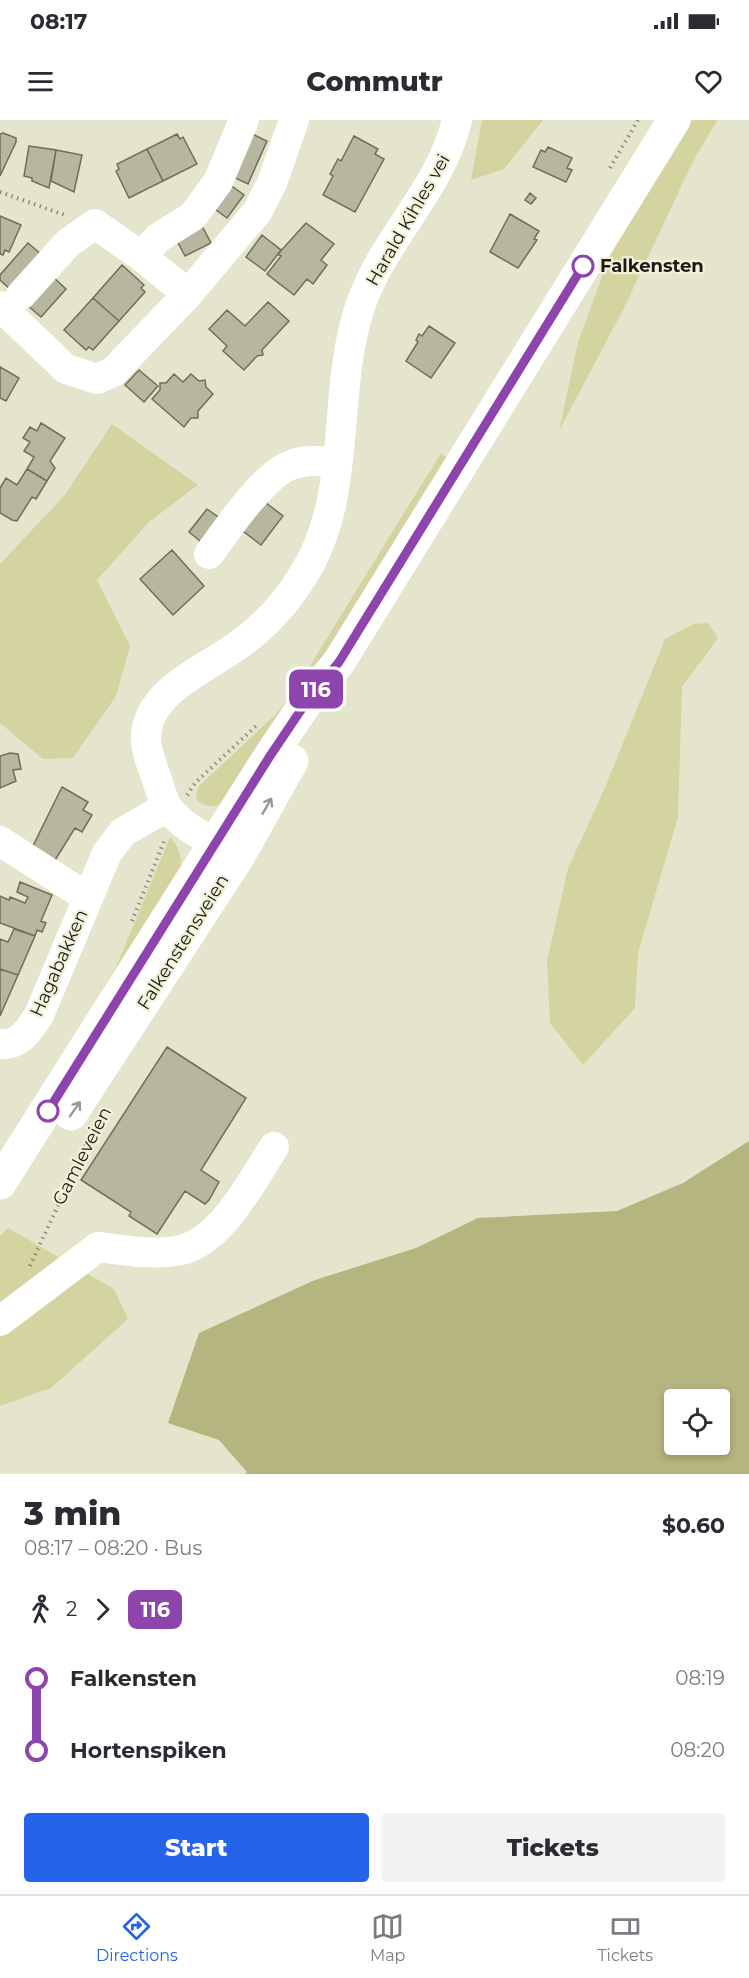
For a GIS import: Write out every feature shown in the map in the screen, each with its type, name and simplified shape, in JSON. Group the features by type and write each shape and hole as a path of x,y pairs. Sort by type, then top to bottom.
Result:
{"main road":[{"name":"Falkenstensveien","path":"0,1183 227,850 302,745 339,662 674,120"},
{"name":"Falkenstensveien","path":"0,1205 18,1185 82,1099 227,850"}],"street":[{"path":"141,256 158,238 193,216 218,182 244,120"},
{"path":"188,294 141,256 95,224 68,243 11,300 66,369 97,380 113,372 188,294 256,212 272,183 294,120"},
{"name":"Harald Kihles vei","path":"171,811 149,758 146,735 151,717 161,702 177,686 237,646 265,623 303,576 327,519 337,462 347,363 359,310 378,268 440,167 457,120"},
{"path":"209,554 251,497 288,466 309,460 337,462"},
{"path":"171,811 227,850"},
{"name":"Hagabakken","path":"0,1044 10,1045 24,1036 39,1015 107,853 123,831 171,811"},
{"name":"Hagabakken","path":"0,842 88,898"},
{"path":"4,1318 98,1247 152,1253 178,1251 200,1241 227,1218 274,1147"}],"path":[{"path":"609,170 638,120"},
{"path":"0,192 95,224"},
{"path":"128,932 171,811 196,782 261,721"},
{"name":"Gamleveien","path":"27,1274 92,1131"}],"shaded area":[{"path":"482,120 543,120 504,169 471,180"},
{"path":"692,120 718,120 695,157 624,308 559,431 578,342 610,255"},
{"path":"112,424 198,485 149,522 97,580 130,646 116,696 73,758 43,759 0,723 0,564 64,496"},
{"path":"441,453 449,460 249,778 225,802 211,806 203,804 196,799 198,787 278,712 295,690"},
{"path":"708,623 718,638 682,687 678,817 638,953 635,1008 583,1065 550,1023 547,961 568,868 604,790 665,639 694,624"},
{"path":"170,837 177,846 180,856 180,878 93,1006 116,967"},
{"path":"749,1141 749,1474 245,1474 247,1472 219,1440 168,1423 199,1333 315,1280 416,1248 478,1218 617,1211 683,1183"},
{"path":"8,1228 114,1289 128,1319 51,1388 0,1406 0,1236"}],"building":[{"path":"250,133 267,141 248,184 231,176"},
{"path":"0,134 16,138 16,142 0,176"},
{"path":"177,134 180,139 183,137 197,164 163,181 147,149"},
{"path":"354,136 378,149 375,154 384,159 355,212 323,195 333,176 330,174 338,159 341,161"},
{"path":"29,146 56,150 49,188 24,176"},
{"path":"548,147 572,158 567,168 572,170 566,182 533,167 541,150 545,152"},
{"path":"147,149 163,181 129,198 116,171 119,169 117,164"},
{"path":"56,150 82,155 74,192 51,181"},
{"path":"229,184 244,195 227,218 212,207"},
{"path":"530,193 536,198 531,204 525,200"},
{"path":"510,214 539,231 534,239 537,240 518,268 490,252"},
{"path":"0,216 21,225 9,252 5,250 3,255 0,254"},
{"path":"306,223 334,244 321,260 327,265 313,284 307,279 294,295 267,274 281,256 278,254"},
{"path":"202,226 211,243 185,256 176,239"},
{"path":"262,235 281,250 265,271 246,257"},
{"path":"28,243 42,255 11,290 0,280 0,275"},
{"path":"122,265 144,285 141,288 145,292 119,321 93,298"},
{"path":"52,276 66,289 41,317 27,305"},
{"path":"93,298 119,321 93,350 89,347 86,350 64,330"},
{"path":"268,302 289,321 262,350 263,355 257,356 244,370 223,351 227,346 209,329 227,310 245,326"},
{"path":"429,326 455,343 431,378 406,361 418,342 416,340 419,334 422,336"},
{"path":"0,367 19,378 6,401 0,398"},
{"path":"139,370 158,386 144,402 125,385"},
{"path":"174,374 183,382 191,374 199,381 205,380 206,387 213,394 198,411 198,418 191,418 184,427 152,399 160,390 160,383 166,383"},
{"path":"41,423 65,438 50,461 55,468 47,481 27,469 34,457 24,451 30,442 23,438 30,427 37,431"},
{"path":"27,469 47,481 36,499 32,497 17,521 12,520 0,513 0,488 6,478 17,485"},
{"path":"261,499 283,516 261,545 239,528"},
{"path":"207,509 224,521 205,545 189,532"},
{"path":"172,550 204,586 173,615 140,579"},
{"path":"10,753 18,754 21,769 13,770 16,781 0,788 0,756"},
{"path":"62,787 88,802 83,810 92,815 82,832 75,828 52,865 30,852"},
{"path":"20,882 52,895 41,921 46,923 42,932 37,930 35,936 0,923 0,896 25,903 28,897 17,892"},
{"path":"14,929 35,936 18,975 0,969 0,939 8,942"},
{"path":"0,969 18,975 0,1016"},
{"path":"167,1047 246,1098 201,1170 219,1182 209,1200 205,1204 185,1191 157,1234 129,1216 131,1212 81,1180"}],"bus line":[{"name":"116","path":"48,1111 270,756 307,701 339,662 583,266"}],"place":[{"name":"Falkensten","path":"583,266"}]}
